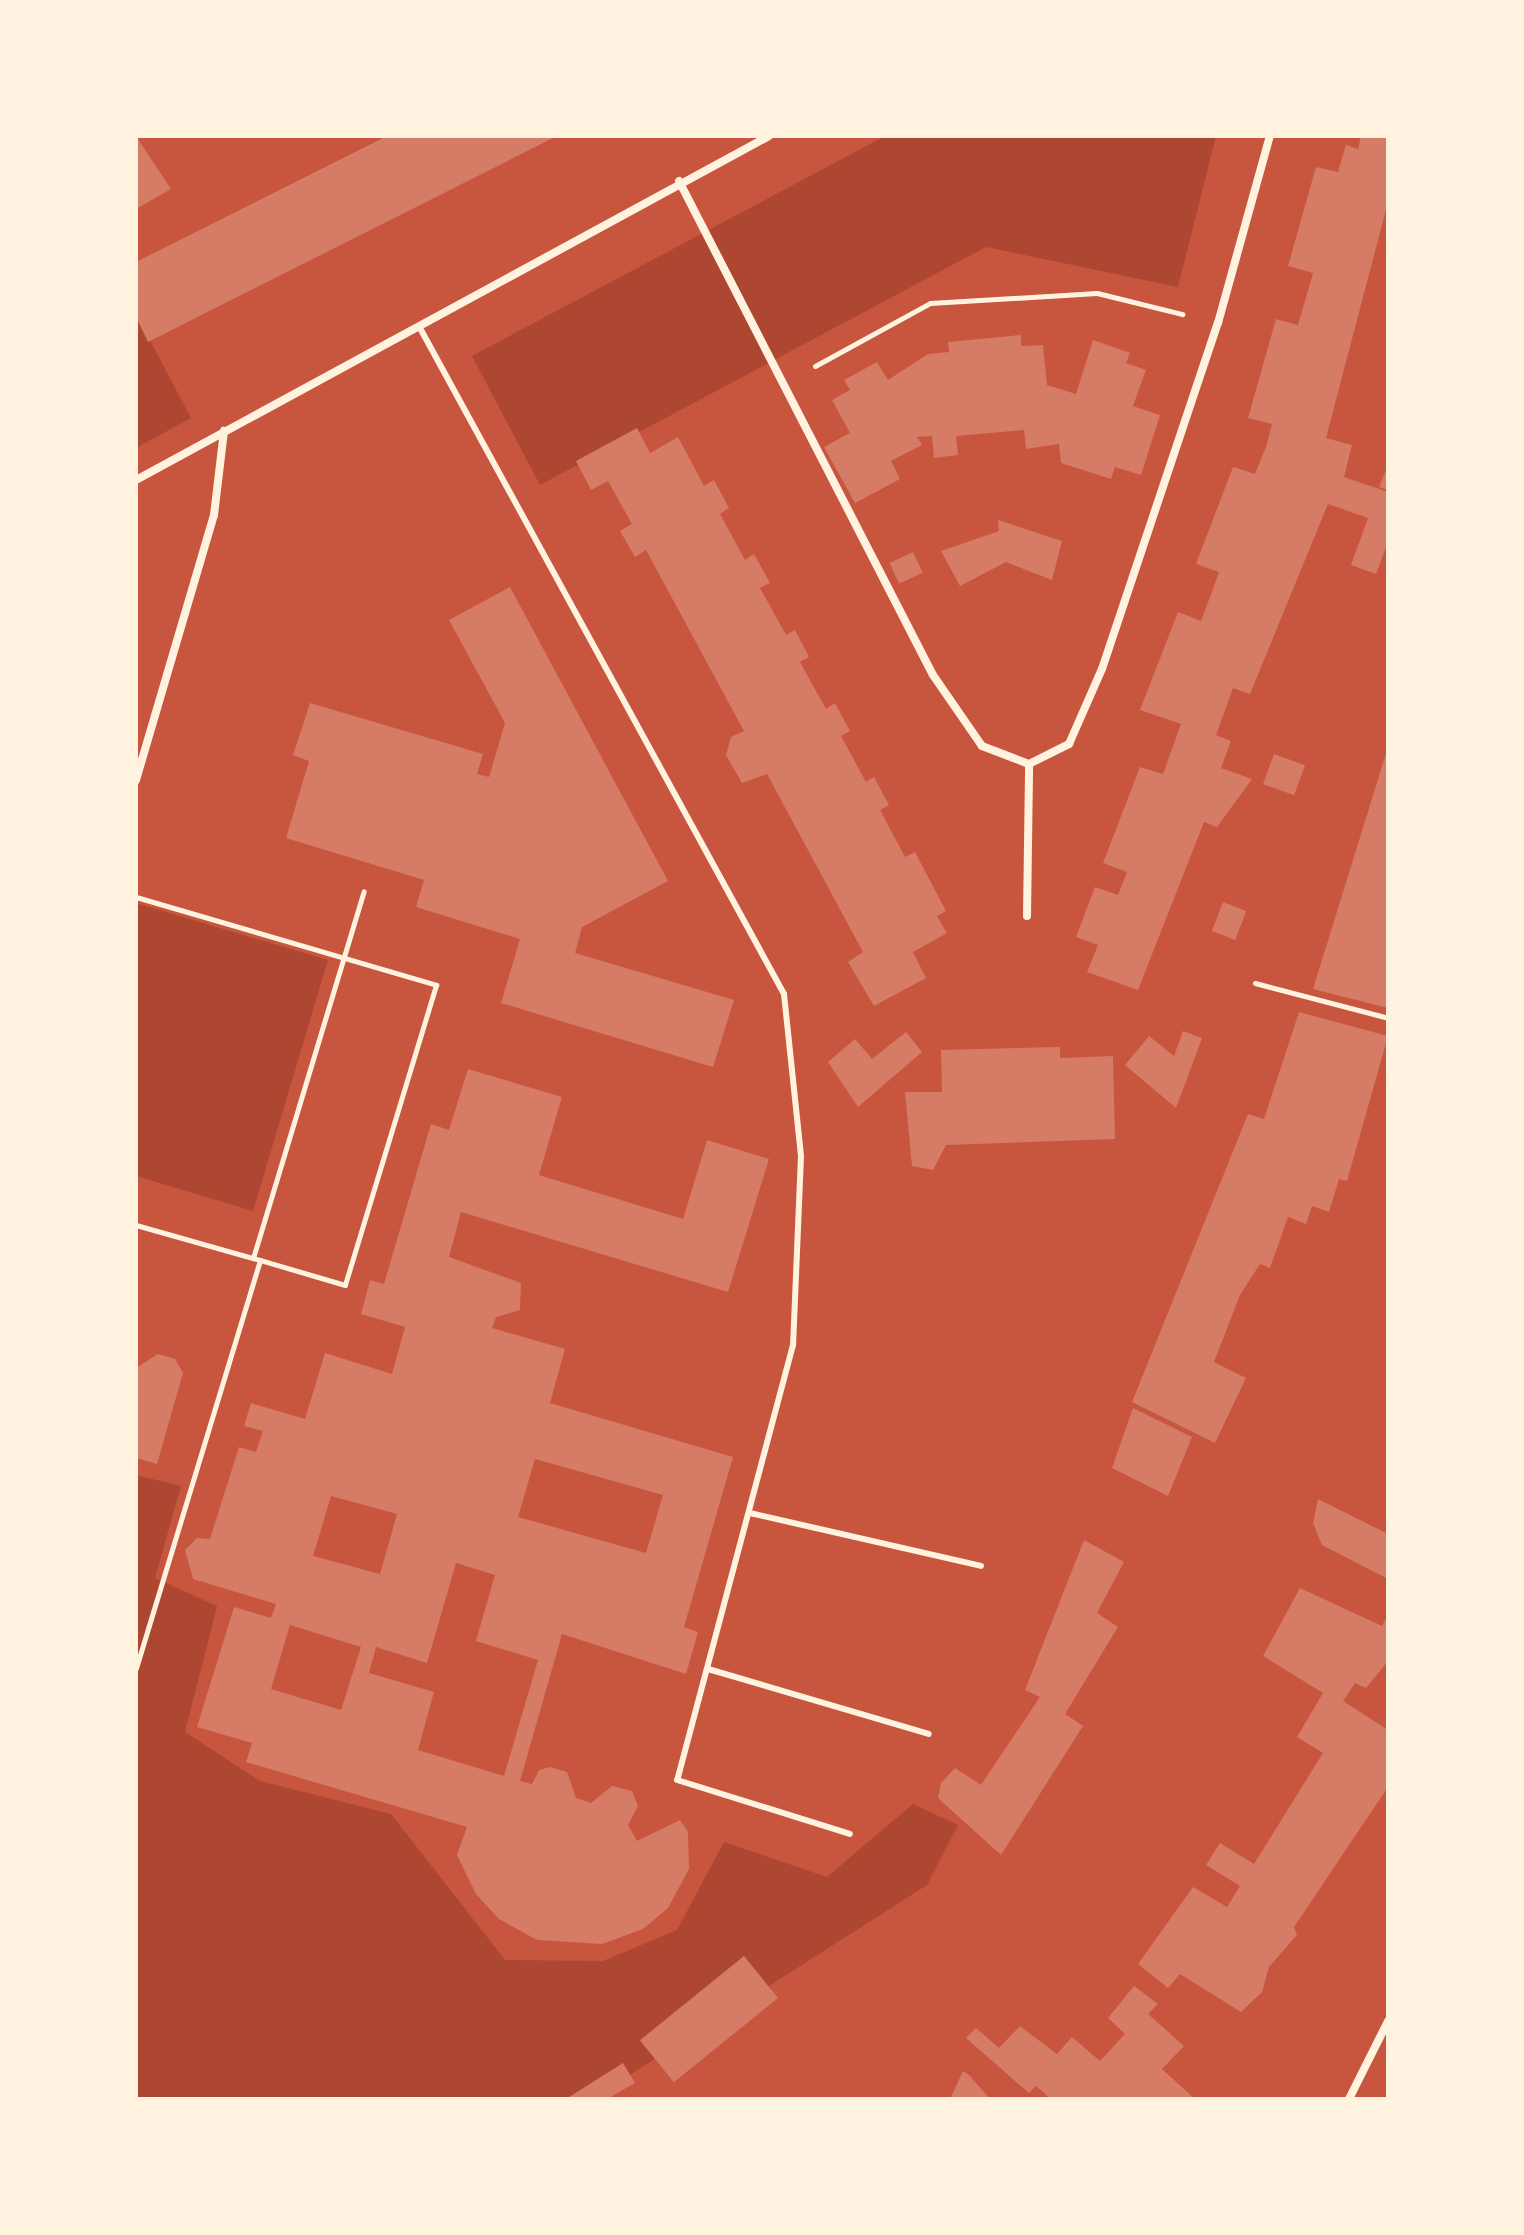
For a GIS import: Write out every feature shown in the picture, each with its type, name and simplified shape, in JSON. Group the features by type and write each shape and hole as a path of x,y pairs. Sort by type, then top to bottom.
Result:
{"street":[{"path":"136,480 420,328 679,181 769,136"},
{"path":"679,181 933,675 982,746 1029,764 1069,744 1102,669 1218,323 1270,136"},
{"path":"136,780 214,515 224,431"},
{"path":"1027,916 1029,764"},
{"path":"1349,2099 1388,2021"}],"lane":[{"path":"420,328 784,994 801,1156 793,1345 677,1780 850,1834"},
{"path":"750,1513 981,1566"},
{"path":"708,1669 929,1734"}],"path":[{"path":"783,384 930,303 1097,293 1218,323"},
{"path":"136,1669 364,891"},
{"path":"136,897 436,985 345,1285 136,1225"},
{"path":"1255,983 1388,1018"}],"shaded area":[{"path":"885,136 1216,136 1178,287 986,247 540,485 472,356"},
{"path":"136,314 191,418 136,448"},
{"path":"136,903 328,960 253,1211 136,1176"},
{"path":"136,1475 181,1486 155,1578 217,1606 185,1732 260,1781 391,1814 505,1960 603,1961 677,1930 724,1842 827,1877 913,1804 958,1825 927,1885 592,2099 136,2099"}],"building":[{"path":"136,136 171,189 136,209"},
{"path":"387,136 557,136 148,342 136,317 136,262"},
{"path":"1361,136 1388,136 1388,202 1326,438 1352,445 1344,477 1388,492 1388,542 1376,574 1351,565 1368,518 1328,504 1250,694 1233,688 1216,735 1231,741 1221,768 1252,779 1217,827 1204,822 1138,990 1087,972 1098,945 1076,937 1095,887 1118,895 1127,872 1103,863 1140,767 1163,774 1181,724 1140,710 1178,612 1201,621 1219,572 1196,564 1233,467 1255,474 1266,447 1272,424 1248,418 1276,319 1298,325 1313,273 1288,266 1316,167 1338,172 1346,145 1358,149"},
{"path":"1021,335 1021,346 1043,345 1047,385 1076,394 1093,340 1130,353 1126,363 1146,370 1133,406 1160,415 1141,475 1115,467 1111,479 1061,463 1059,444 1026,449 1024,430 956,436 958,455 934,458 932,436 917,437 922,445 891,461 900,479 855,503 824,447 850,433 832,400 850,390 844,380 877,362 888,380 928,354 949,352 948,342"},
{"path":"637,428 650,453 678,437 704,486 714,480 729,508 720,514 745,560 754,554 770,583 760,588 786,635 795,630 809,657 800,662 826,709 835,703 850,731 841,736 866,782 874,777 889,805 880,810 905,857 915,852 946,911 937,916 947,933 913,952 926,978 874,1006 848,962 863,952 767,774 742,783 726,755 731,737 744,731 646,550 635,557 620,531 632,524 608,481 591,490 576,461"},
{"path":"1388,465 1388,490 1379,487"},
{"path":"998,520 1062,541 1052,580 1006,562 960,586 941,551 999,531"},
{"path":"913,552 923,573 899,584 889,563"},
{"path":"510,587 668,881 582,927 575,953 734,1000 713,1067 501,1003 520,939 416,907 424,880 286,838 309,761 293,755 310,703 483,754 477,774 489,777 505,723 449,620"},
{"path":"1388,747 1388,1008 1313,989"},
{"path":"1274,754 1305,765 1294,795 1263,784"},
{"path":"1223,902 1246,911 1235,940 1212,931"},
{"path":"1299,1012 1388,1036 1347,1181 1339,1179 1329,1212 1312,1206 1306,1224 1288,1217 1270,1268 1260,1264 1240,1295 1214,1362 1246,1378 1215,1443 1132,1402 1248,1114 1264,1119"},
{"path":"1183,1031 1202,1038 1176,1108 1125,1065 1149,1036 1174,1056"},
{"path":"906,1032 922,1052 858,1107 828,1062 855,1039 872,1059"},
{"path":"1060,1047 1060,1058 1113,1056 1115,1139 946,1145 933,1170 912,1166 905,1092 942,1092 941,1050"},
{"path":"468,1069 562,1097 539,1175 683,1219 707,1140 769,1159 728,1292 461,1212 449,1257 521,1283 520,1310 496,1317 492,1328 565,1349 550,1403 733,1457 684,1627 698,1632 686,1674 562,1634 520,1781 532,1784 539,1770 550,1767 567,1772 576,1798 591,1803 612,1786 632,1791 638,1806 628,1825 637,1841 680,1820 688,1832 689,1869 668,1908 643,1929 602,1944 537,1940 499,1919 476,1894 457,1855 467,1827 246,1762 252,1743 197,1727 234,1607 271,1618 276,1604 193,1579 185,1550 197,1538 210,1539 239,1447 256,1452 263,1431 244,1426 251,1403 305,1419 325,1353 392,1374 405,1327 361,1314 370,1280 384,1284 431,1124 449,1130","holes":["535,1459 663,1495 646,1553 518,1517","331,1496 397,1514 380,1574 313,1556","456,1563 495,1575 476,1641 538,1660 504,1776 418,1750 434,1692 369,1673 376,1647 427,1663","290,1625 361,1647 341,1710 271,1689"]},
{"path":"158,1354 175,1359 183,1373 157,1464 136,1458 136,1368"},
{"path":"1133,1408 1192,1437 1168,1496 1112,1468"},
{"path":"1318,1499 1388,1534 1388,1579 1322,1545 1313,1523"},
{"path":"1084,1540 1124,1562 1097,1613 1118,1627 1065,1714 1083,1726 1001,1855 938,1798 941,1783 955,1768 981,1785 1040,1697 1025,1690"},
{"path":"1300,1588 1382,1626 1388,1615 1388,1661 1366,1688 1355,1683 1343,1701 1388,1730 1388,1787 1294,1927 1297,1935 1269,1967 1262,1992 1241,2012 1180,1974 1168,1988 1138,1964 1193,1887 1227,1907 1240,1886 1206,1865 1220,1843 1254,1864 1323,1753 1297,1737 1323,1693 1263,1656"},
{"path":"744,1956 778,1998 674,2082 640,2040"},
{"path":"1134,1986 1158,2004 1148,2014 1184,2046 1162,2069 1195,2099 1051,2099 1036,2086 1029,2093 966,2038 976,2028 999,2048 1020,2026 1057,2054 1072,2037 1100,2061 1125,2034 1108,2018"},
{"path":"623,2063 635,2083 607,2099 566,2099"},
{"path":"963,2071 969,2075 990,2099 950,2099"}]}
